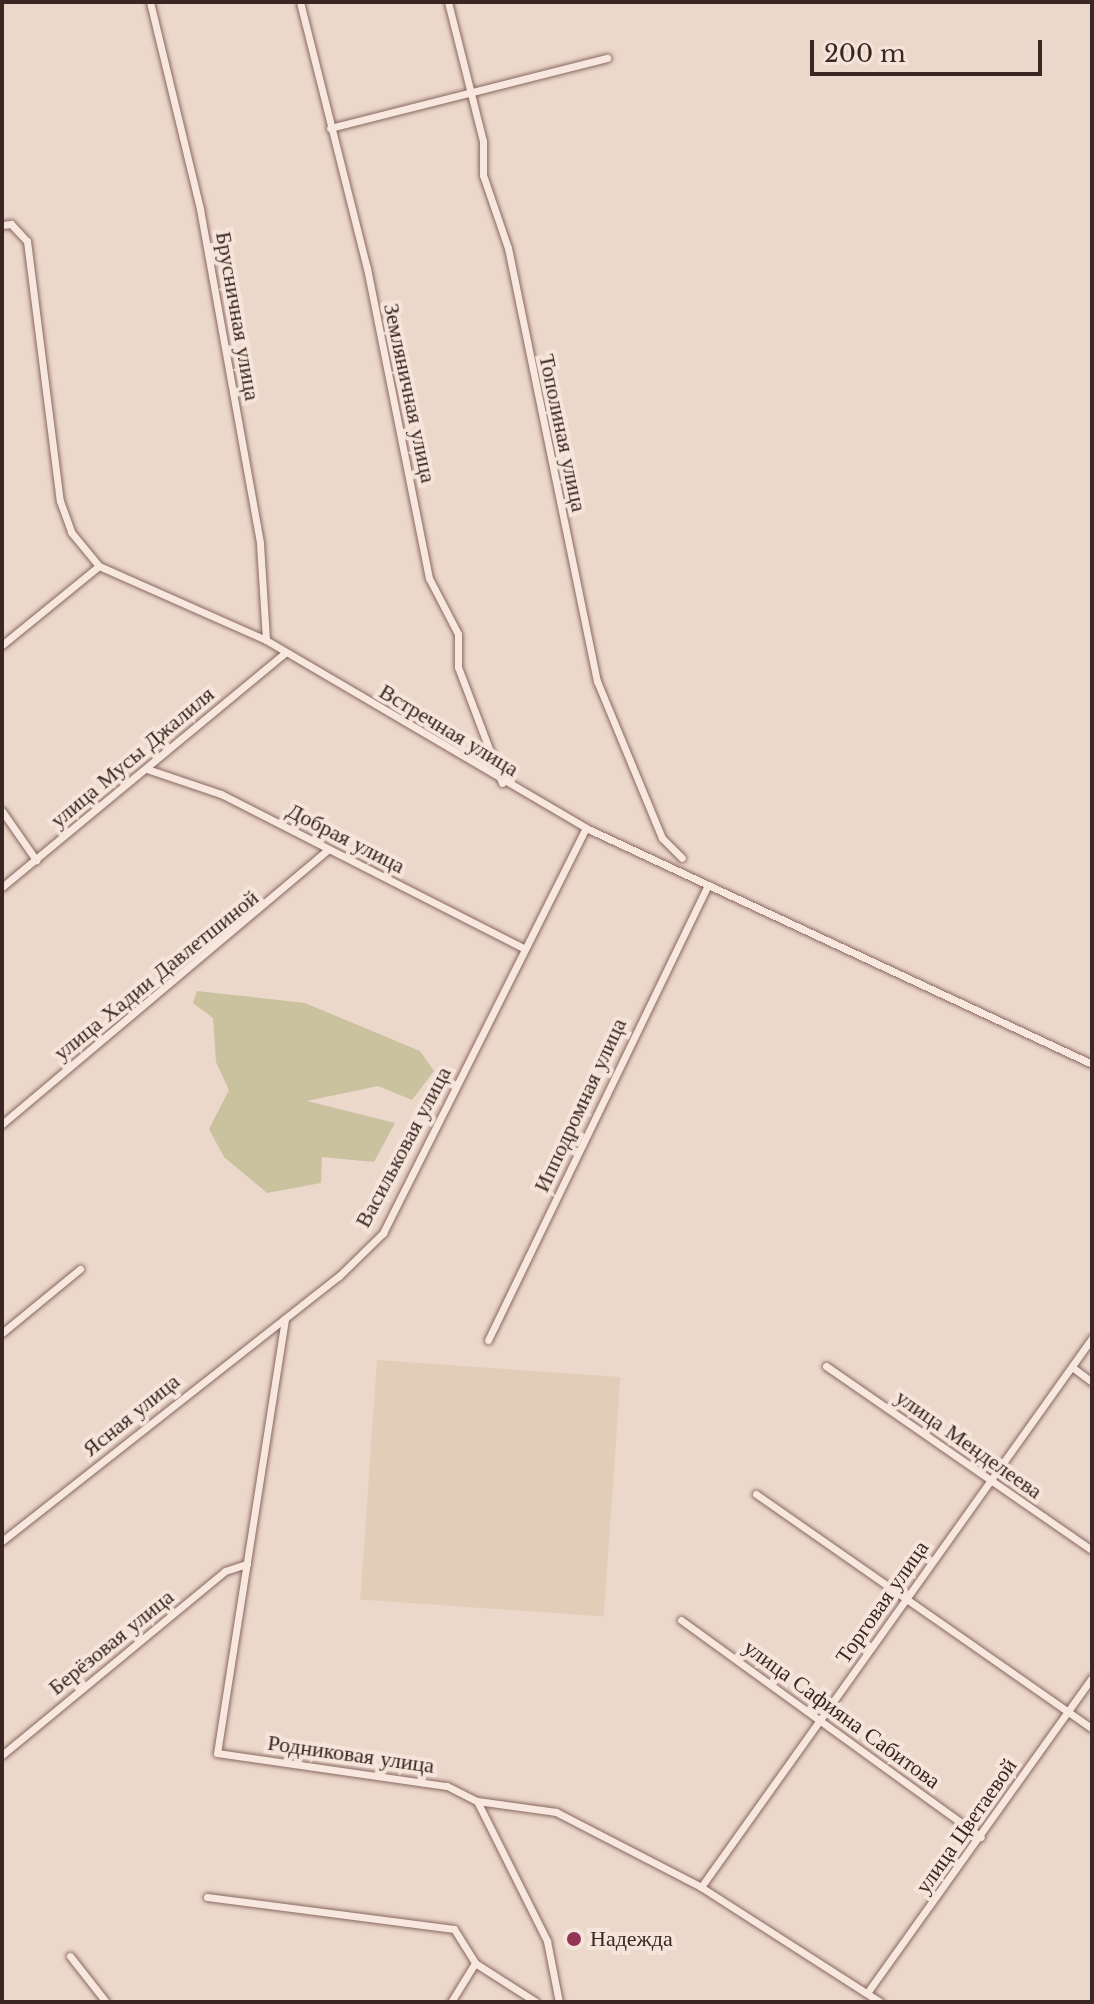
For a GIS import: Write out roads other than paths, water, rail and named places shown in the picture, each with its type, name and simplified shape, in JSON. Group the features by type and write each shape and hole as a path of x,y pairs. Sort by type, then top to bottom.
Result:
{"street":[{"name":"Брусничная улица","path":"150,2 205,238 260,544 266,640"},
{"name":"Земляничная улица","path":"300,2 367,268 429,578 458,634 458,667 502,783"},
{"name":"Тополиная улица","path":"448,2 472,92 483,175 508,248 597,681 662,838 682,858"},
{"path":"330,128 607,58"},
{"name":"Встречная улица","path":"2,225 11,224 27,241 60,501 71,532 99,566 266,640 502,783 586,828 1092,1064"},
{"path":"2,645 99,566"},
{"name":"улица Мусы Джалиля","path":"2,887 285,653"},
{"name":"Добрая улица","path":"147,769 221,794 525,949"},
{"path":"2,811 36,860"},
{"name":"Васильковая улица","path":"285,1319 383,1233 586,828"},
{"name":"улица Хадии Давлетшиной","path":"2,1124 329,849"},
{"name":"Ипподромная улица","path":"488,1340 707,887"},
{"path":"2,1333 80,1269"},
{"path":"247,1564 285,1319"},
{"name":"Ясная улица","path":"2,1541 285,1319"},
{"name":"Торговая улица","path":"701,1887 1092,1338"},
{"name":"улица Менделеева","path":"826,1366 989,1482 1092,1550"},
{"path":"1072,1367 1092,1382"},
{"path":"756,1494 905,1601 1092,1728"},
{"name":"Родниковая улица","path":"247,1564 217,1753 447,1786 477,1801 556,1812 701,1887 880,2002"},
{"name":"Берёзовая улица","path":"2,1755 225,1571 247,1564"},
{"name":"улица Сафияна Сабитова","path":"681,1620 981,1837"},
{"name":"улица Цветаевой","path":"867,1993 1092,1678"},
{"path":"477,1801 547,1941 559,2002"},
{"path":"207,1897 454,1929 475,1963 536,2002"},
{"path":"70,1956 106,2002"},
{"path":"451,2002 475,1963"}],"place":[{"name":"Надежда","path":"574,1939"}]}
